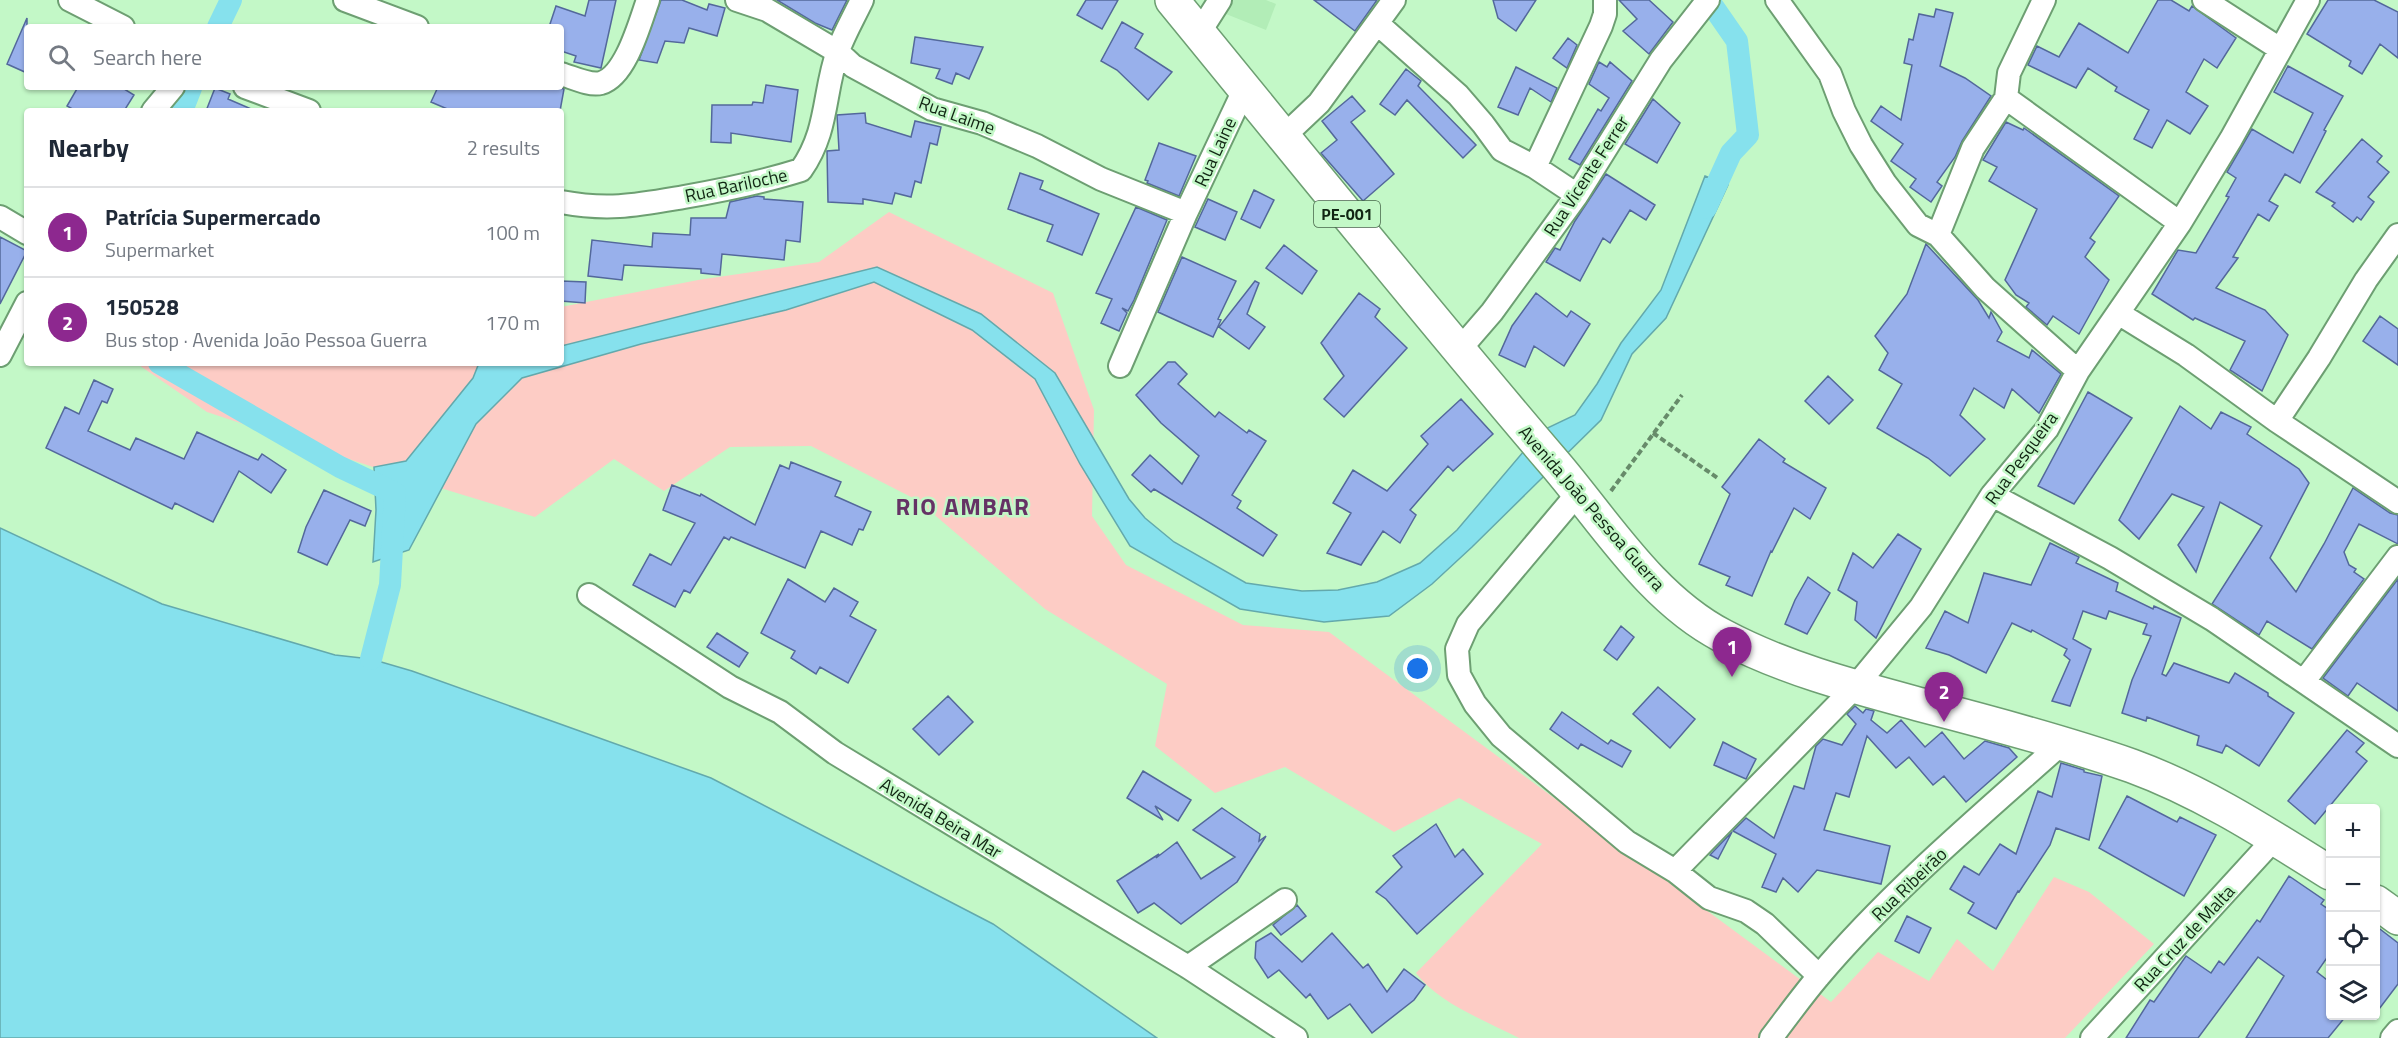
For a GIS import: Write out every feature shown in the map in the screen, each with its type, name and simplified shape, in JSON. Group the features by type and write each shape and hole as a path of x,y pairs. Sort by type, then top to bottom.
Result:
{"main road":[{"name":"Avenida João Pessoa Guerra","path":"1172,0 1460,349 1522,428 1556,465 1647,575 1678,605 1719,635 1766,656 1855,687 2061,744 2133,767 2191,791 2243,818 2326,870"},
{"path":"2380,905 2398,918"}],"street":[{"path":"70,0 117,24"},
{"path":"345,0 409,24"},
{"path":"564,75 585,82 601,83 616,74 626,58 648,0"},
{"name":"Rua Laime","path":"737,0 767,10 838,52 853,66 932,109 982,123 1037,146 1101,179 1186,213"},
{"name":"Rua Bariloche","path":"564,203 587,207 623,207 736,188 801,170 814,152 838,52 862,0"},
{"path":"1198,33 1220,0"},
{"path":"1283,137 1318,103 1394,0"},
{"path":"1535,167 1601,26 1605,14 1605,0"},
{"name":"Rua Vicente Ferrer","path":"1460,349 1492,312 1577,195 1661,60 1708,0"},
{"path":"1777,0 1830,74 1844,111 1861,145 1885,183 1918,225 1938,235 1985,288 2078,371"},
{"path":"1938,235 1973,148 2006,99 2008,73 2044,0"},
{"path":"2204,0 2280,49"},
{"name":"Rua Pesqueira","path":"1675,871 1855,687 1921,608 1992,495 2047,429 2078,371 2180,223 2231,139 2308,0"},
{"path":"1378,24 1458,95 1502,150 1535,167 1577,195"},
{"path":"156,108 170,90"},
{"path":"253,90 301,108"},
{"name":"Rua Laine","path":"1120,366 1186,213 1244,90"},
{"path":"2006,99 2180,223"},
{"path":"0,217 24,231"},
{"path":"2277,421 2319,358 2366,280 2398,235"},
{"path":"0,354 24,309"},
{"path":"2118,314 2186,355 2277,421 2398,502"},
{"path":"1992,495 2161,587 2398,746"},
{"path":"1587,504 1468,624 1457,649 1459,675 1475,704 1501,736 1628,842 1675,871 1709,898 1746,911 1765,924 1819,976"},
{"path":"2304,681 2398,556"},
{"name":"Avenida Beira Mar","path":"589,595 730,687 780,712 835,753 1188,967 1296,1038"},
{"name":"Rua Ribeirão","path":"1771,1038 1819,976 1885,906 1931,861 2061,744"},
{"name":"Rua Cruz de Malta","path":"2092,1038 2275,838"},
{"path":"1188,967 1285,900"},
{"path":"2392,1038 2398,1031"}],"path":[{"path":"1587,504 1653,433 1682,396"},
{"path":"1653,433 1719,479"}],"shaded area":[{"path":"1231,0 1266,0 1276,4 1266,30 1226,14"},
{"path":"889,212 1053,293 1094,410 1092,516 1126,565 1243,625 1329,632 1831,1002 1878,952 1929,981 1957,939 1993,971 2054,877 2089,892 2154,944 2065,1038 1519,1038 1450,1002 1425,984 1416,973 1542,844 1459,798 1394,832 1285,767 1215,793 1155,746 1167,684 1045,609 917,500 811,446 730,447 664,491 614,459 535,517 388,472 207,412 140,366 564,366 564,306 698,280 819,262"}],"water":[{"path":"1705,176 1728,185 1666,318 1632,354 1601,420 1432,584 1389,616 1324,622 1240,609 1130,546 1080,464 1035,379 972,330 874,282 786,310 641,344 564,366 564,345 877,267 981,314 1055,373 1129,499 1145,518 1174,542 1246,583 1302,591 1338,590 1377,582 1420,563 1457,530 1541,431 1575,415 1597,384 1621,343 1661,290"},
{"path":"478,366 564,366 522,378 476,424 409,550 373,562 376,510 374,467 406,461 473,378"},
{"path":"0,528 162,604 335,655 371,659 412,671 711,778 993,924 1157,1038 0,1038"}],"building":[{"path":"589,0 616,0 601,68 574,62 576,56 564,52 564,24 550,24 556,6 585,16"},
{"path":"661,0 682,0 707,10 709,4 725,8 717,36 689,28 684,43 665,41 657,63 639,60"},
{"path":"777,0 847,0 832,30 815,23"},
{"path":"1086,0 1118,0 1102,29 1077,15"},
{"path":"1314,0 1377,0 1355,31"},
{"path":"1493,0 1536,0 1516,31 1498,18"},
{"path":"1619,0 1649,0 1673,22 1649,54 1623,31 1637,19"},
{"path":"2158,0 2171,0 2189,11 2192,6 2236,38 2217,68 2204,59 2186,92 2208,106 2190,134 2167,120 2152,148 2134,139 2149,110 2115,91 2117,87 2088,68 2076,88 2028,65 2037,46 2059,57 2079,23 2128,53"},
{"path":"2328,0 2374,0 2398,12 2398,58 2380,44 2362,74 2349,66 2351,61 2307,34"},
{"path":"1936,9 1953,13 1940,66 1965,78 1991,96 1962,141 1955,157 1937,182 1942,186 1931,202 1910,187 1916,179 1891,161 1903,144 1871,121 1881,106 1901,120 1912,65 1904,63 1909,39 1913,40 1919,14 1934,17"},
{"path":"1122,22 1143,34 1135,48 1172,72 1148,100 1117,70 1101,61"},
{"path":"24,25 24,72 7,64"},
{"path":"915,37 983,47 969,79 956,73 952,84 936,78 940,69 911,63"},
{"path":"1568,38 1577,45 1567,68 1553,58"},
{"path":"1599,62 1607,67 1610,62 1632,81 1580,165 1569,159 1598,109 1601,111 1609,98 1589,84"},
{"path":"2288,66 2343,96 2324,130 2326,131 2300,183 2285,174 2269,201 2278,206 2269,221 2258,214 2233,257 2238,258 2216,288 2265,310 2288,335 2262,391 2230,370 2245,341 2195,318 2193,320 2152,294 2178,250 2196,253 2229,197 2226,196 2236,178 2227,172 2252,129 2293,153 2313,113 2274,92"},
{"path":"1516,67 1557,88 1551,102 1530,88 1518,115 1498,107"},
{"path":"1406,69 1421,81 1418,86 1476,145 1463,158 1407,100 1395,115 1380,104"},
{"path":"766,85 798,90 791,142 731,133 731,143 711,142 712,105 763,103"},
{"path":"76,90 126,90 134,95 126,108 71,108 67,106"},
{"path":"214,90 220,90 230,94 228,99 249,108 207,108"},
{"path":"437,90 564,90 561,108 445,108 431,102"},
{"path":"1352,96 1365,111 1351,122 1394,174 1363,201 1321,153 1337,140 1322,121"},
{"path":"1653,99 1680,123 1657,163 1625,144"},
{"path":"865,113 866,123 911,137 915,121 941,127 937,145 930,143 921,183 915,181 911,197 895,193 892,204 863,199 863,204 828,202 827,151 839,150 837,115"},
{"path":"2006,122 2023,130 2024,128 2119,196 2090,238 2095,242 2085,257 2109,280 2079,334 2053,316 2047,325 2026,307 2029,303 2016,295 2005,280 2037,209 1989,181 1997,167 1983,160"},
{"path":"2362,139 2382,156 2377,162 2389,172 2368,197 2374,202 2361,220 2357,217 2353,222 2332,206 2335,203 2316,192"},
{"path":"1159,143 1196,156 1179,196 1147,183 1148,181 1145,180"},
{"path":"1020,173 1043,181 1040,189 1099,214 1082,255 1047,241 1053,225 1008,209"},
{"path":"1606,174 1655,205 1646,220 1630,210 1610,243 1603,238 1580,281 1546,262 1555,248 1560,250 1575,221"},
{"path":"1254,190 1274,200 1260,228 1241,219"},
{"path":"757,196 764,197 764,199 803,202 800,242 786,240 784,260 722,254 720,275 701,273 701,269 624,265 622,280 588,276 592,240 652,247 653,233 690,235 691,218 726,218 730,202"},
{"path":"1208,199 1237,212 1225,240 1195,227"},
{"path":"1136,207 1167,220 1134,300 1128,311 1122,308 1127,313 1119,331 1101,323 1112,299 1096,293"},
{"path":"0,237 24,249 24,257 0,304"},
{"path":"1926,244 1978,300 1989,318 1991,312 2002,332 1997,341 2029,358 2032,350 2061,374 2039,413 2012,389 2004,408 1974,388 1960,415 1985,439 1950,476 1928,458 1877,428 1902,384 1879,370 1888,353 1875,336 1907,294"},
{"path":"1284,245 1317,271 1302,294 1266,268"},
{"path":"1182,257 1236,281 1218,319 1221,320 1213,337 1158,312"},
{"path":"564,281 586,282 585,303 564,301"},
{"path":"1255,281 1259,283 1247,314 1265,327 1249,349 1219,327"},
{"path":"1359,293 1380,309 1375,317 1407,348 1344,417 1324,399 1344,376 1321,343"},
{"path":"1536,293 1567,317 1571,311 1590,324 1564,366 1534,346 1525,367 1499,355 1512,326"},
{"path":"2380,316 2398,329 2398,365 2363,341"},
{"path":"1168,362 1175,362 1187,374 1178,384 1215,417 1219,412 1247,433 1249,430 1266,441 1232,495 1241,501 1237,508 1277,535 1263,556 1154,489 1151,492 1132,475 1150,455 1182,484 1199,456 1161,423 1136,395"},
{"path":"1828,376 1853,400 1829,424 1805,401"},
{"path":"94,380 113,389 107,403 102,401 88,431 130,450 136,438 184,459 197,432 258,460 262,454 286,470 271,493 239,471 213,522 175,503 172,509 46,448 65,407 79,414"},
{"path":"2088,392 2132,418 2074,504 2038,486"},
{"path":"1461,399 1493,434 1453,471 1448,466 1410,510 1416,515 1400,543 1383,531 1361,565 1327,553 1351,513 1333,503 1353,470 1387,491 1428,444 1421,436"},
{"path":"2180,406 2211,429 2221,412 2251,427 2247,434 2299,469 2309,483 2270,558 2296,592 2353,488 2390,513 2398,515 2398,544 2359,524 2344,552 2349,565 2356,569 2354,572 2364,579 2312,649 2267,621 2259,635 2212,604 2262,526 2220,502 2196,572 2178,545 2204,507 2172,494 2139,539 2119,520"},
{"path":"1759,439 1785,459 1783,462 1826,488 1810,519 1794,508 1771,551 1752,596 1726,585 1730,577 1699,564 1730,494 1722,487"},
{"path":"791,462 841,482 835,496 871,512 863,530 859,529 852,545 821,531 805,568 731,537 729,540 724,537 690,593 684,590 675,607 633,585 650,554 671,565 695,523 663,510 672,485 700,496 701,494 755,525 780,465 789,469"},
{"path":"324,490 371,511 365,526 350,520 327,565 298,552 306,527"},
{"path":"1898,534 1921,549 1876,638 1855,620 1857,602 1838,590 1853,553 1873,568"},
{"path":"2050,543 2079,557 2076,563 2118,583 2116,591 2153,609 2154,606 2181,618 2162,674 2166,676 2174,663 2229,683 2235,673 2268,693 2268,696 2294,713 2259,766 2226,745 2222,753 2197,745 2199,736 2147,717 2146,721 2122,713 2132,680 2151,636 2143,634 2147,624 2109,611 2106,619 2083,611 2073,639 2091,649 2070,706 2052,701 2070,660 2064,655 2067,649 2032,630 2031,632 2012,623 1986,673 1949,655 1926,648 1945,611 1968,623 1984,573 2031,585"},
{"path":"1808,577 1830,593 1807,634 1785,624"},
{"path":"788,579 825,602 834,588 858,602 850,616 876,630 848,683 820,667 816,674 791,658 795,651 761,633"},
{"path":"2398,579 2398,711 2357,683 2348,696 2323,678"},
{"path":"1621,626 1634,637 1617,660 1604,650"},
{"path":"717,633 748,653 739,667 707,647"},
{"path":"1658,687 1695,719 1670,748 1633,714"},
{"path":"948,696 973,722 939,755 913,729"},
{"path":"1855,706 1863,713 1866,709 1874,711 1871,720 1887,733 1901,720 1925,747 1942,732 1964,759 1985,741 2009,748 2017,757 1966,802 1944,776 1933,785 1909,757 1896,768 1867,736 1849,797 1836,793 1824,830 1890,846 1881,884 1817,870 1798,892 1783,878 1776,892 1762,887 1776,854 1733,831 1746,818 1774,838 1794,786 1804,789 1816,746 1823,739 1842,745 1856,724 1847,714"},
{"path":"1562,712 1608,744 1611,740 1631,751 1622,767 1581,744 1578,749 1550,729"},
{"path":"2347,730 2364,743 2356,752 2367,761 2332,804 2326,804 2326,811 2315,824 2288,801"},
{"path":"1723,742 1756,759 1746,779 1714,765"},
{"path":"2061,763 2102,776 2089,840 2056,828 2050,845 2018,891 1996,929 1968,913 1974,903 1950,889 1964,866 1979,875 2000,844 2016,854 2038,791 2052,797"},
{"path":"1143,771 1191,800 1178,821 1155,806 1163,820 1127,798"},
{"path":"2127,796 2177,822 2180,817 2216,835 2184,896 2099,848"},
{"path":"1222,808 1260,834 1259,841 1266,836 1237,882 1181,924 1154,903 1138,913 1117,881 1159,854 1156,858 1177,842 1201,879 1235,857 1193,830"},
{"path":"1436,824 1455,857 1463,849 1483,874 1417,934 1386,899 1376,892 1402,867 1393,856"},
{"path":"1732,832 1718,859 1710,855"},
{"path":"2289,876 2324,900 2321,904 2326,908 2326,959 2317,972 2326,979 2326,1020 2343,1020 2328,1038 2246,1038 2284,976 2258,957 2198,1038 2126,1038 2150,1000 2154,1002 2186,956 2211,973 2219,961 2224,965 2257,920 2260,922"},
{"path":"1297,905 1306,916 1281,935 1273,925"},
{"path":"1907,916 1931,928 1919,953 1895,941"},
{"path":"2380,929 2398,943 2398,984 2380,1008"},
{"path":"1271,933 1302,962 1332,933 1363,968 1368,964 1387,992 1404,969 1425,985 1414,1000 1372,1033 1350,1004 1328,1019 1310,994 1306,998 1279,970 1268,978 1255,958 1256,942"}],"waterway":[{"path":"219,24 231,0"},
{"path":"1706,208 1731,153 1748,135 1737,41 1712,5"},
{"path":"183,108 190,90"},
{"path":"164,366 340,467 395,493 390,585 371,659"}],"place":[{"name":"Patrícia Supermercado","path":"1732,677"},
{"name":"150528","path":"1944,722"}],"district":[{"name":"RIO AMBAR","path":"963,506"}]}
